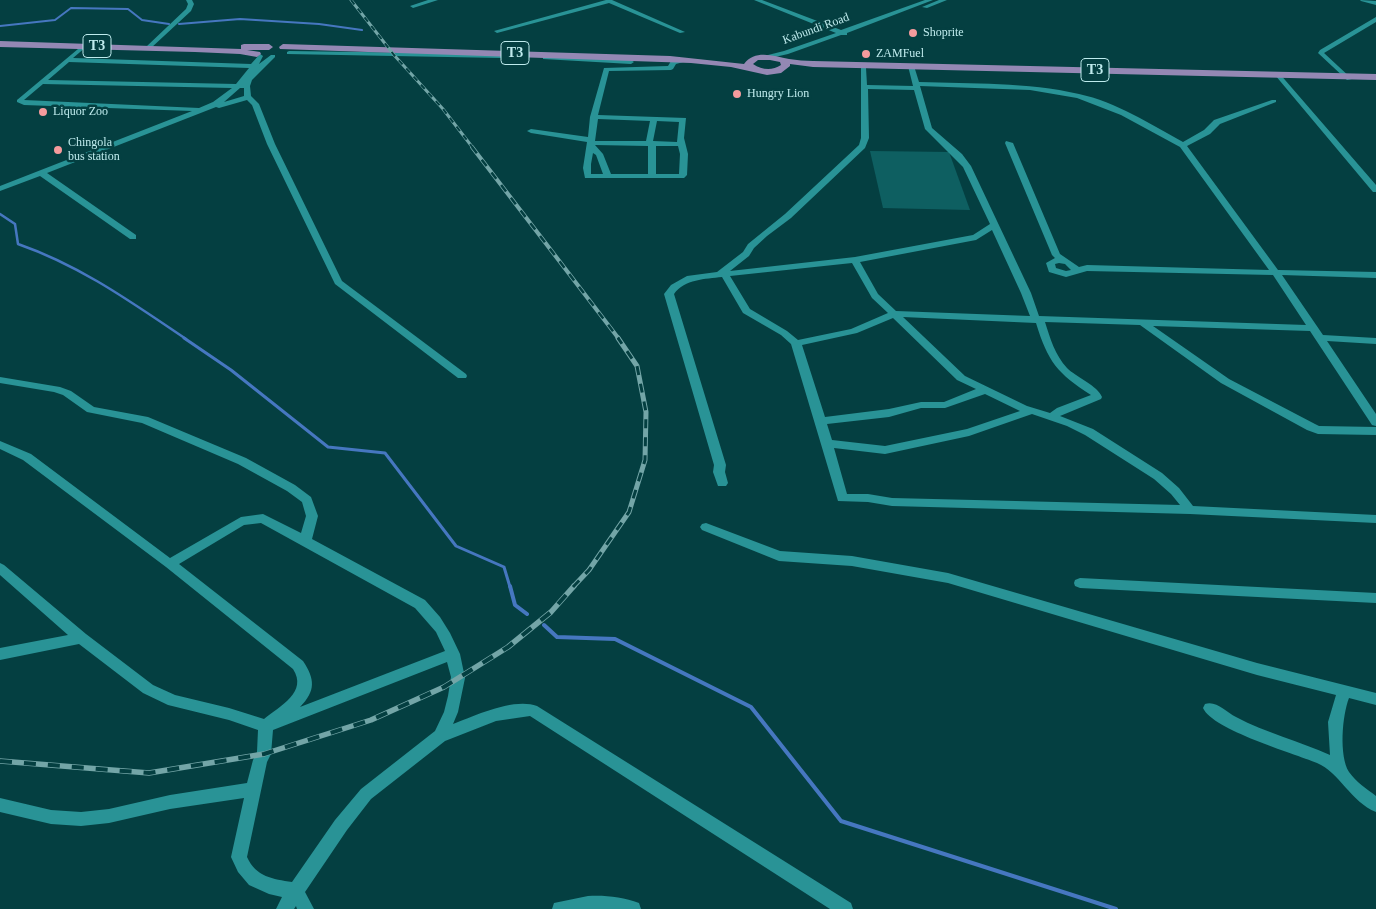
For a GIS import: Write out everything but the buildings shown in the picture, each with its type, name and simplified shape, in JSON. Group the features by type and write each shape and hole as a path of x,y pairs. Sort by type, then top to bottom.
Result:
{"highway":[{"name":"T3","path":"0,44 149,47 240,51 259,55 332,48 533,53 701,61 751,68 761,72 773,72 784,63 807,63 1376,78"},
{"name":"T3","path":"195,49 270,47 281,53"},
{"name":"T3","path":"259,55 258,50 270,47"},
{"name":"T3","path":"701,61 766,57 784,63 863,68 911,67"},
{"path":"751,68 748,62 756,58"}],"street":[{"path":"149,47 189,10 191,4 189,0"},
{"path":"413,6 435,0"},
{"path":"497,30 609,0 682,32"},
{"path":"757,0 848,36"},
{"name":"Kabundi Road","path":"766,57 786,53 930,0"},
{"name":"Kabundi Road","path":"784,63 801,54 944,0"},
{"path":"1363,0 1376,3"},
{"path":"1347,78 1321,54 1322,51 1376,19"},
{"path":"84,46 19,101 24,103 206,109"},
{"path":"229,100 238,86 257,66 281,53 530,57 672,63 701,61"},
{"path":"801,54 798,59 807,63"},
{"path":"259,55 257,66 247,86 247,101 256,111 338,282 462,376"},
{"path":"67,60 257,66"},
{"path":"672,63 685,60"},
{"path":"594,117 683,120 680,138 684,154 683,175 677,177 587,174 586,162 591,144 594,117 606,69 671,68 672,63"},
{"path":"911,67 929,129 959,156 967,166 1026,292 1057,365 1096,394 1097,397 1061,410 1051,417"},
{"path":"723,274 746,254 751,246 764,234 788,216 862,146 865,138 863,68"},
{"path":"1278,76 1376,190"},
{"path":"40,82 247,86"},
{"path":"864,87 1030,88 1079,96 1124,112 1183,145 1276,273 1374,417"},
{"path":"229,100 247,101"},
{"path":"0,189 229,100 247,101"},
{"path":"1183,145 1207,132 1217,122 1274,101"},
{"path":"169,108 174,111 176,115 175,120"},
{"path":"652,176 651,144 654,119"},
{"path":"532,131 591,144 681,144"},
{"path":"1009,143 1064,262 1087,268 1376,275"},
{"path":"591,144 599,154 608,175"},
{"path":"41,173 133,238"},
{"path":"722,483 719,472 720,465 669,294 674,287 684,280 855,260 976,237 994,225"},
{"path":"855,260 875,296 961,378 1031,411 1089,432 1142,464 1175,491 1190,510"},
{"path":"723,274 746,310 784,333 796,343 821,421 842,498 868,498 892,502 1190,510 1376,520"},
{"path":"796,343 854,331 894,314 1313,328"},
{"path":"1142,322 1230,384 1312,428 1318,430 1376,431"},
{"path":"1319,338 1376,341"},
{"path":"0,380 56,389 72,396 91,410 144,420 242,461 291,488 307,500 312,516 305,541"},
{"path":"821,421 888,412 921,405 945,405 984,390"},
{"path":"827,443 885,450 969,432 1031,411"},
{"path":"0,445 27,458 170,564 306,673 307,683 304,693 266,726 264,754 260,760 238,856 242,865 261,884 296,891 306,909"},
{"path":"170,564 241,521 263,518 420,604 436,618 446,633 454,654 458,678 451,712 440,736"},
{"path":"706,527 779,556 852,561 948,578 1257,669 1376,699"},
{"path":"0,568 81,638 148,690 173,701 229,714 266,726 454,654"},
{"path":"1080,583 1376,598"},
{"path":"0,654 81,638"},
{"path":"1341,772 1335,744 1334,718 1345,691"},
{"path":"1210,708 1262,738 1324,759 1341,772 1353,788 1376,805"},
{"path":"284,909 341,825 366,794 440,736 501,713 532,710 845,909"},
{"path":"0,805 51,817 81,819 109,816 170,802 254,789"},
{"path":"560,909 591,903 616,904 634,909"}],"shaded area":[{"path":"870,151 949,152 970,210 883,208"}],"waterway":[{"path":"0,26 55,20 71,8 128,9 142,20 169,24"},
{"path":"179,24 240,19 319,24 362,30"},
{"path":"0,214 15,224 18,244 84,274 125,298 186,339"},
{"path":"184,338 231,370 328,447 385,453 456,546 504,567 510,587"},
{"path":"510,586 515,605 527,614"},
{"path":"544,625 557,637 615,639 751,707 841,821 1116,909"}],"railway":[{"path":"351,0 394,55 443,109 473,148"},
{"path":"472,147 619,339"},
{"path":"573,587 589,570 629,512 645,460 646,412 637,366 618,338"},
{"path":"0,761 149,773 264,754 371,720 444,687 508,647 551,612 574,586"}],"place":[{"name":"Shoprite","path":"913,33"},
{"name":"ZAMFuel","path":"866,54"},
{"name":"Hungry Lion","path":"737,94"},
{"name":"Liquor Zoo","path":"43,112"},
{"name":"Chingola bus station","path":"58,150"}]}
